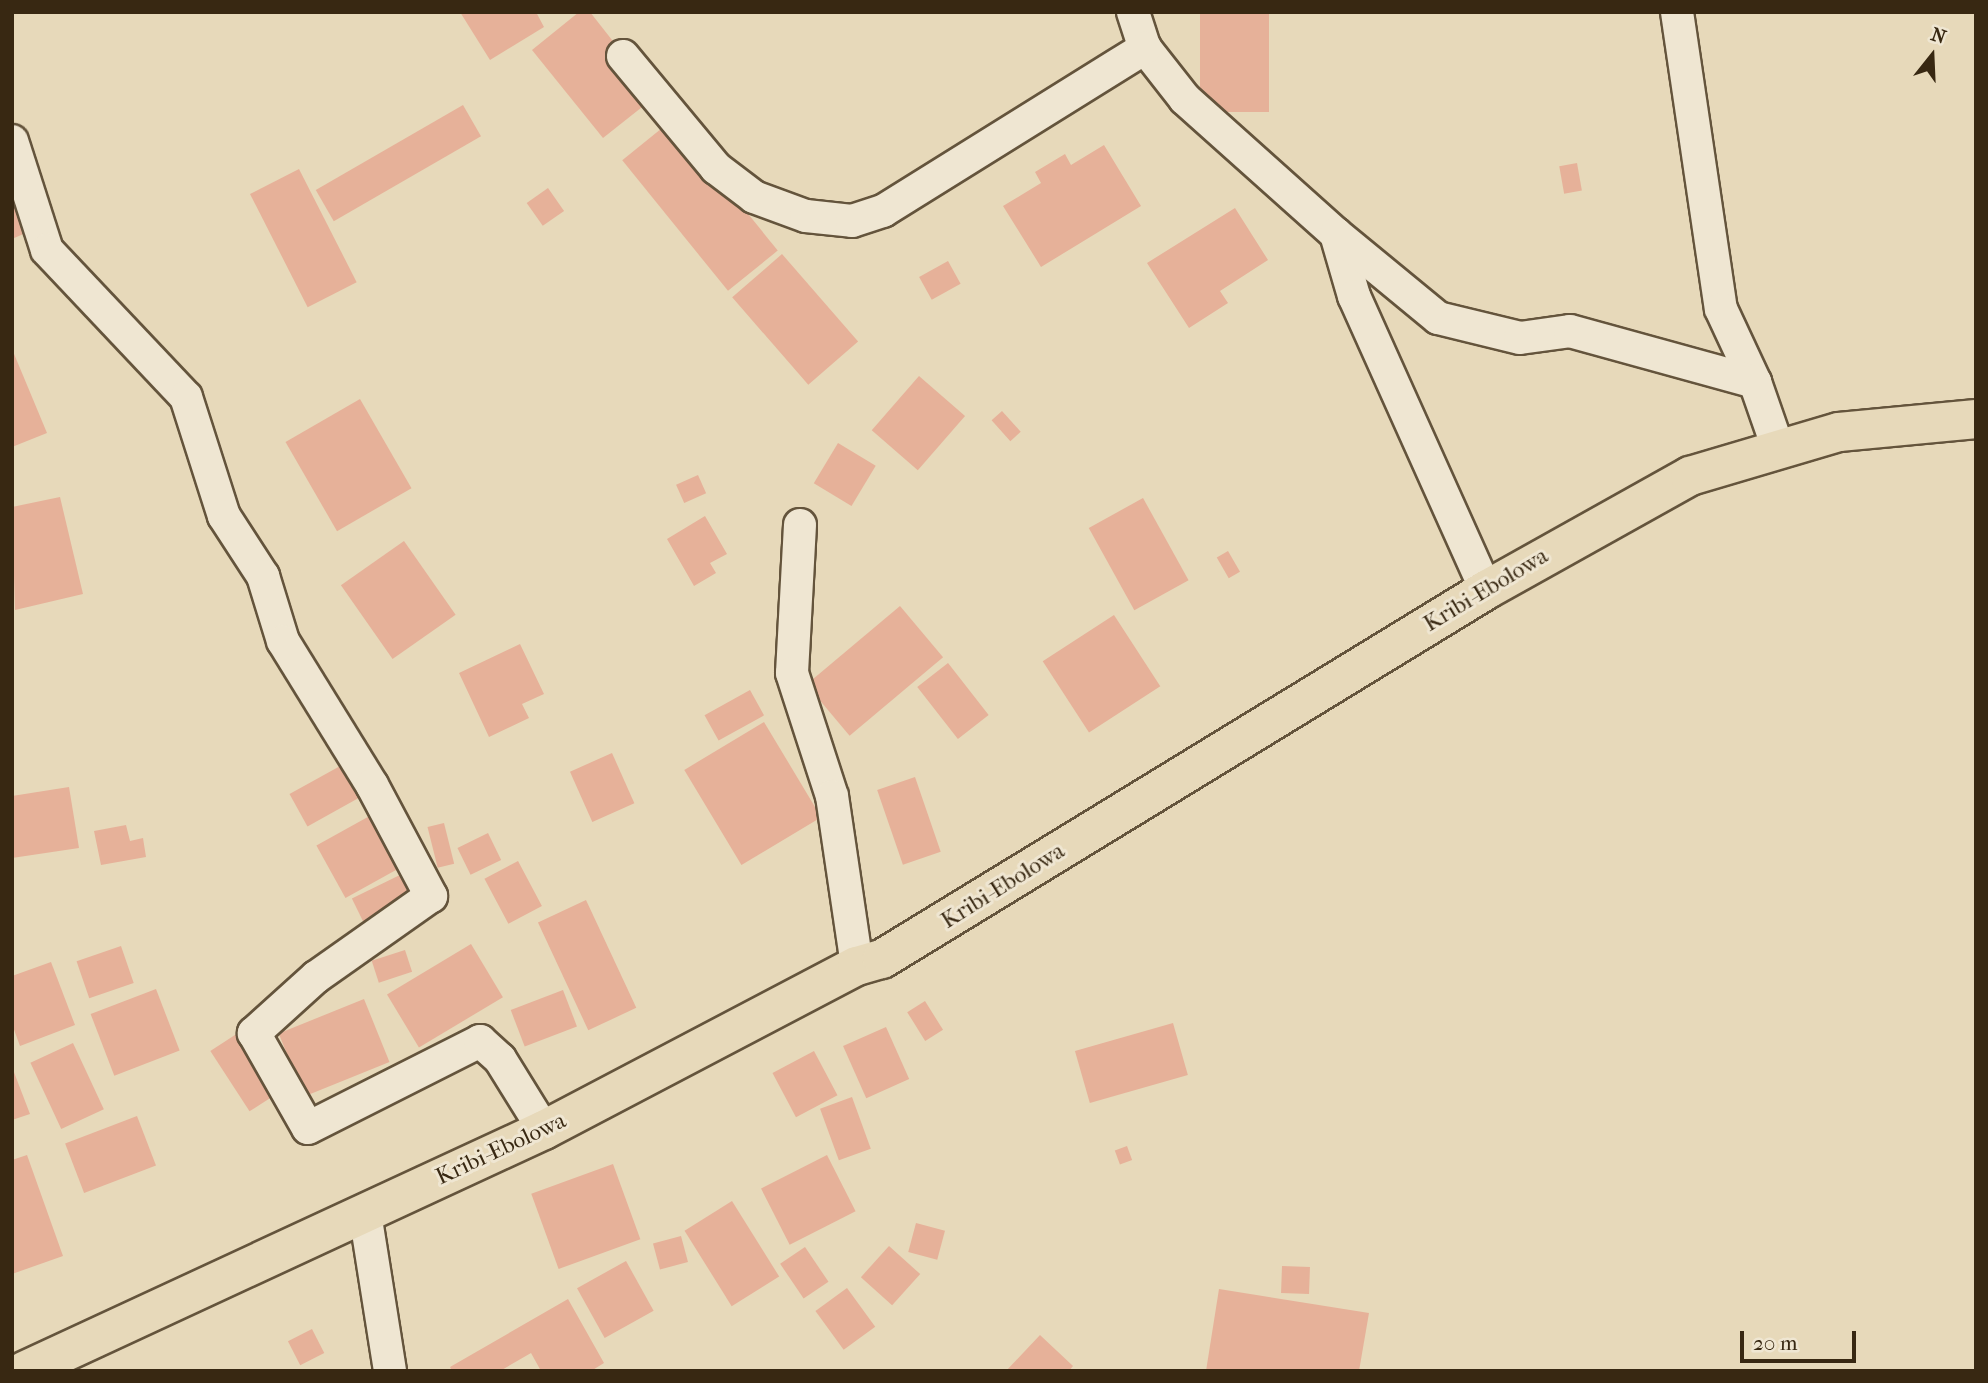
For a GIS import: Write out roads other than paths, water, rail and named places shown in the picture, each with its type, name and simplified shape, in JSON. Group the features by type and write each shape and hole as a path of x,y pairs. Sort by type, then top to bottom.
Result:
{"highway":[{"name":"Kribi-Ebolowa","path":"24,1371 544,1130 857,966 882,959 1486,590 1690,476 1839,432 1976,419"}],"street":[{"path":"1133,12 1145,48 1185,100 1336,234 1438,318 1521,338 1570,331 1755,382"},
{"path":"1677,12 1721,309 1755,382 1779,450"},
{"path":"623,56 716,168 754,197 806,216 852,221 883,211 1145,48"},
{"path":"12,141 47,250 186,397 224,516 263,576 283,641 372,785 431,896 316,977 254,1032 308,1128 480,1041 500,1059 544,1130"},
{"path":"1336,234 1354,296 1486,590"},
{"path":"800,525 792,673 832,796 857,966"},
{"path":"365,1213 390,1371"}]}
